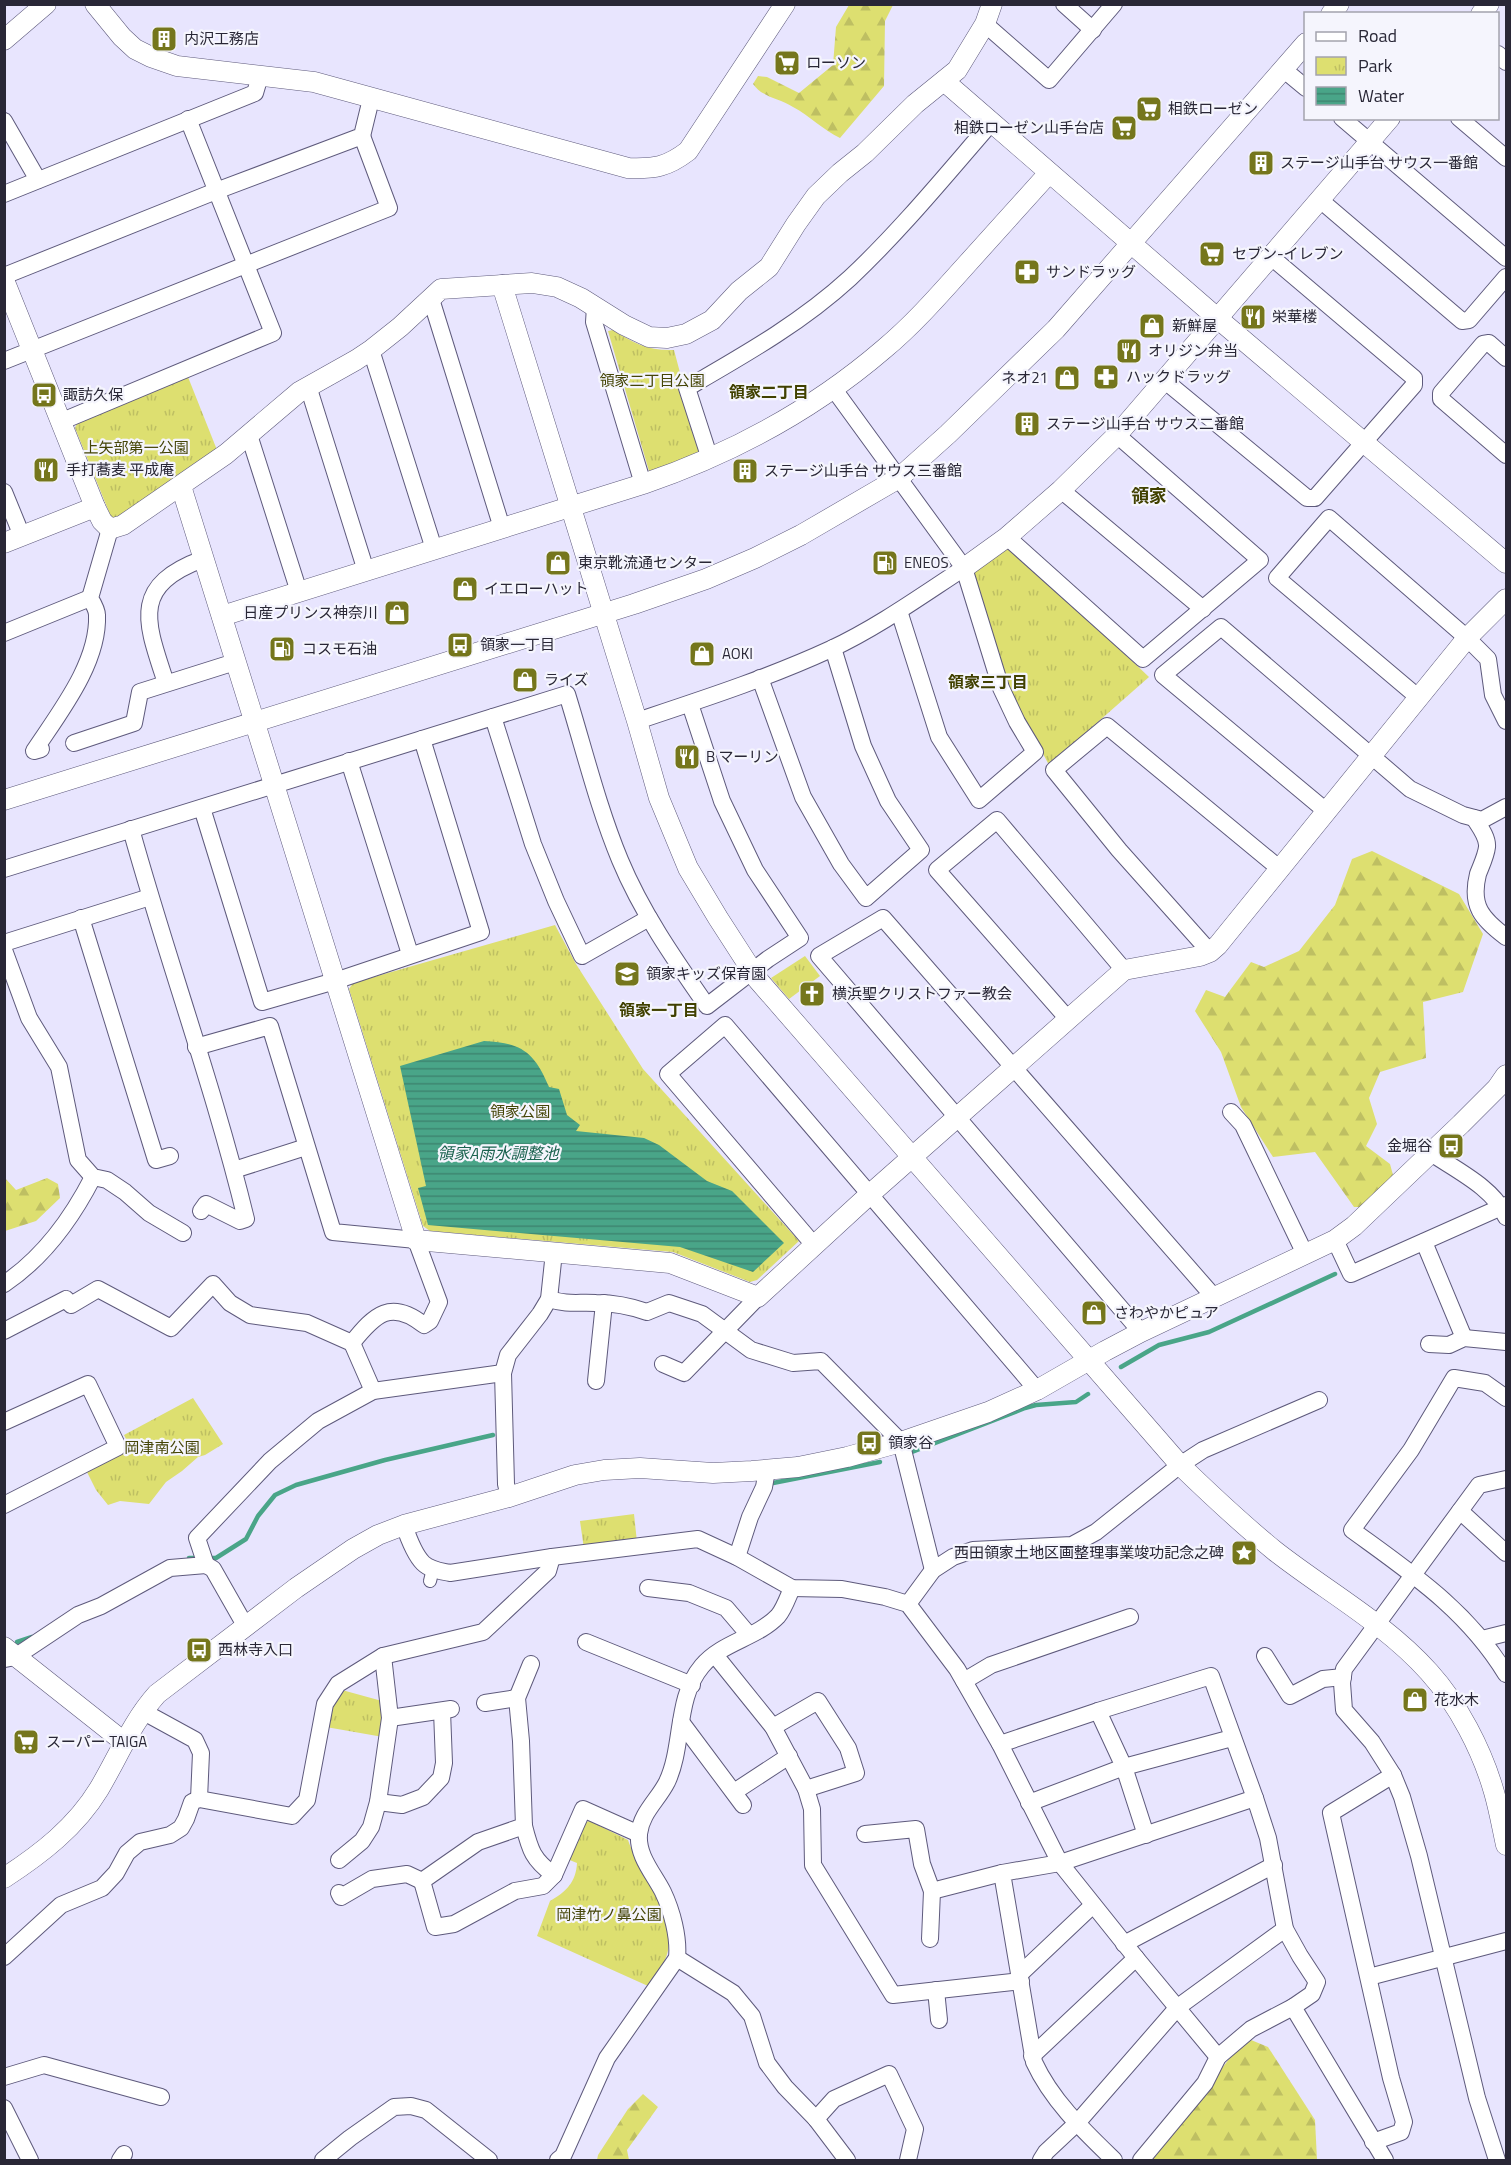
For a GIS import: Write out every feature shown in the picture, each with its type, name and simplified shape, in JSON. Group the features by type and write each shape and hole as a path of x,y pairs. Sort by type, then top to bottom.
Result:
{"street":[{"path":"4,39 46,4"},
{"path":"95,4 135,49 177,66 314,82 628,168 652,168 673,162 688,151 786,4"},
{"path":"110,529 123,525 181,486 249,435 299,392 371,350 441,289 532,283 556,287 649,337 667,338 686,334 712,320 739,291 769,267 816,196 865,153 915,104 957,70 985,24 992,4"},
{"path":"1064,4 1093,30"},
{"path":"985,24 1049,80 1114,4"},
{"path":"4,800 604,613 706,579 801,535 899,478 948,434 1056,329 1304,44"},
{"path":"1283,69 1304,86"},
{"path":"4,194 255,93 260,76"},
{"path":"944,81 1216,317 1506,563"},
{"path":"4,361 389,208 362,136 371,99"},
{"path":"60,422 273,333 188,119"},
{"path":"1344,120 1506,258"},
{"path":"637,721 760,678 832,648 899,610 1007,537 1061,490 1117,435 1387,120"},
{"path":"1461,120 1506,158"},
{"path":"4,121 38,180"},
{"path":"710,459 687,388 771,340 849,279 895,233 992,123"},
{"path":"110,529 102,521 95,507 4,278 216,190 362,136"},
{"path":"222,616 643,484 710,459 758,436 833,388 885,349 932,302 1049,173"},
{"path":"1319,199 1462,321 1469,320 1506,277"},
{"path":"1164,380 1307,498 1315,498 1414,385 1414,378 1270,256"},
{"path":"502,285 659,798 688,868 752,971 1180,1465 1275,1551 1376,1624 1430,1672 1459,1713 1480,1755 1494,1790 1506,1845"},
{"path":"431,299 502,528"},
{"path":"595,307 594,322 643,484"},
{"path":"1506,358 1489,343 1483,344 1441,393 1441,399 1506,455"},
{"path":"371,350 434,549"},
{"path":"308,386 366,571"},
{"path":"833,388 964,568 1001,688 1017,722 1035,752 979,800 939,737 899,610"},
{"path":"249,435 298,592"},
{"path":"1007,537 1143,659 1260,560 1117,435"},
{"path":"181,486 416,1240 439,1302 430,1321 424,1325 411,1315 392,1310 380,1315 363,1329 352,1343"},
{"path":"1061,490 1203,609"},
{"path":"4,492 13,540 95,507"},
{"path":"1419,698 1277,578 1329,518 1488,659 1493,695 1506,721"},
{"path":"41,749 34,751 81,676 94,646 98,613 90,598 110,529"},
{"path":"166,683 149,631 149,614 153,598 159,585 170,574 183,566 203,559"},
{"path":"4,633 90,598"},
{"path":"663,1364 684,1373 758,1297 814,1245 1124,970 1200,956 1210,952 1227,935 1467,638 1506,599"},
{"path":"1326,811 1163,675 1221,627 1410,789 1433,802 1482,820 1506,807"},
{"path":"760,678 803,797 841,864 866,898 921,850 888,801 863,746 832,648"},
{"path":"74,743 134,723 140,692 235,662"},
{"path":"4,869 567,694 621,862 649,918 707,1006 800,938 755,870 722,801 690,704"},
{"path":"493,717 533,844 582,956 649,918"},
{"path":"1210,952 1119,850 1054,770 1107,726 1280,869"},
{"path":"202,808 262,1002 335,981 481,932 422,739"},
{"path":"349,761 410,954"},
{"path":"1474,818 1485,835 1488,846 1475,890 1478,909 1492,926 1506,936"},
{"path":"1068,1019 937,870 997,820 1124,970"},
{"path":"131,829 234,1170 246,1219 240,1221 206,1204 201,1211"},
{"path":"4,943 150,897"},
{"path":"81,918 156,1160 170,1156"},
{"path":"1141,1332 819,957 882,918 1214,1297"},
{"path":"4,950 29,1018 59,1067 78,1160 93,1177 106,1180 125,1192 149,1213 183,1233"},
{"path":"814,1245 668,1074 725,1025 1037,1390"},
{"path":"196,1047 270,1026 333,1232 670,1263 758,1297"},
{"path":"4,1878 58,1839 82,1813 98,1790 142,1711 157,1694 296,1588 353,1549 378,1535 404,1525 509,1497 575,1475 604,1470 639,1468 713,1473 798,1467 847,1457 901,1442 988,1412 1037,1390 1141,1332 1335,1240 1354,1226 1431,1153 1497,1088 1506,1075"},
{"path":"1231,1112 1243,1125 1305,1254"},
{"path":"234,1170 306,1147"},
{"path":"1335,1240 1351,1274 1424,1242 1505,1211 1478,1185 1431,1153"},
{"path":"4,1284 26,1269 65,1223 80,1203 93,1177"},
{"path":"1424,1242 1464,1338"},
{"path":"509,1497 506,1484 503,1373 508,1355 549,1299 554,1252"},
{"path":"4,1331 66,1299 71,1305 98,1289 171,1328 213,1284 230,1303 250,1315 308,1323 352,1343 373,1391"},
{"path":"549,1299 566,1304 628,1305 647,1312 669,1303 702,1314 751,1350 793,1363 821,1361 901,1442 933,1570"},
{"path":"596,1381 604,1304"},
{"path":"1429,1344 1449,1345 1464,1338 1506,1342"},
{"path":"246,1627 213,1569 206,1564 197,1538 270,1461 318,1421 373,1391 503,1373"},
{"path":"1506,1398 1485,1383 1454,1378 1411,1450 1352,1530 1431,1588 1482,1639 1506,1674"},
{"path":"4,1422 88,1384 118,1446 4,1505"},
{"path":"908,1604 933,1570 953,1557 973,1550 1072,1545 1096,1532 1180,1465 1203,1450 1319,1400"},
{"path":"737,1557 750,1517 764,1487 767,1470"},
{"path":"1497,2160 1477,2098 1419,1856 1402,1797 1393,1775 1372,1742 1344,1710 1343,1677 1344,1669 1479,1485 1506,1479"},
{"path":"1460,1511 1506,1553"},
{"path":"404,1525 431,1575 698,1539 737,1557 792,1588 842,1589 908,1604 964,1681 1000,1744 1060,1863 1218,2056"},
{"path":"610,1567 617,1550"},
{"path":"4,1957 61,1905 102,1888 116,1873 127,1854 140,1842 170,1835 181,1827 192,1802 199,1799 292,1816 307,1800 325,1704 338,1684 383,1656 418,1642 483,1632 548,1571 552,1557"},
{"path":"124,1742 8,1654 170,1568 206,1564"},
{"path":"648,1588 689,1593 726,1608 749,1635"},
{"path":"561,2159 607,2058 677,1958 678,1942 664,1894 641,1852 639,1834 647,1811 666,1784 675,1759 681,1722 692,1685 702,1666 715,1655 768,1625 780,1615 792,1588"},
{"path":"964,1681 991,1665 1130,1617"},
{"path":"1482,1639 1506,1633"},
{"path":"586,1642 692,1685"},
{"path":"715,1655 773,1727 789,1756 806,1789 812,1809 813,1865 892,1995 1020,1978 1094,1905"},
{"path":"339,1860 362,1841 371,1827 378,1802 390,1718 383,1656"},
{"path":"1265,1656 1290,1696 1323,1679 1343,1677"},
{"path":"531,1664 517,1698 524,1826 531,1852 540,1865 555,1875"},
{"path":"1000,1744 1211,1676 1255,1798 1274,1865 1285,1929 1317,1982 1312,1994 1293,2007 1251,2029 1218,2056 1205,2083 1141,2160"},
{"path":"485,1703 517,1698"},
{"path":"773,1727 818,1701 848,1748 856,1773 806,1789"},
{"path":"378,1802 402,1805 423,1797 441,1778 444,1762 446,1710 390,1718"},
{"path":"142,1711 195,1740 201,1753 199,1799"},
{"path":"1098,1711 1124,1767 1146,1835"},
{"path":"681,1722 738,1799 789,1756"},
{"path":"1029,1803 1124,1767 1232,1738"},
{"path":"1373,2142 1401,2132 1404,2122 1391,2078 1331,1814 1393,1775"},
{"path":"932,1891 1002,1873 1060,1863 1255,1798"},
{"path":"339,1893 341,1897 372,1879 407,1874 422,1881 435,1927 454,1924 515,1891 543,1886 555,1875 583,1809 639,1834"},
{"path":"422,1881 478,1842 524,1826"},
{"path":"865,1834 916,1829 922,1864 932,1891 930,1939"},
{"path":"1124,1944 1274,1865"},
{"path":"1002,1873 1032,2056 1041,2077 1077,2123 1113,2160"},
{"path":"1041,2160 1046,2152 1077,2123 1178,2007 1285,1929"},
{"path":"1369,1977 1506,1941"},
{"path":"677,1958 733,1993 752,2016 767,2063 785,2087 816,2119 847,2160"},
{"path":"1032,2056 1136,1958"},
{"path":"936,1990 939,2020"},
{"path":"1293,2007 1385,2160"},
{"path":"4,2077 44,2065 161,2097"},
{"path":"816,2119 834,2099 889,2074 915,2129 908,2160"},
{"path":"323,2160 394,2108 411,2106 426,2110 489,2160"},
{"path":"4,2108 27,2154 13,2160"}],"green space":[{"path":"849,5 893,5 885,21 884,86 840,138 788,104 757,89 753,84 758,76 767,77 799,93 833,65 836,27"},
{"name":"領家二丁目公園","path":"613,330 642,345 674,350 701,452 656,473 649,471 608,331"},
{"name":"上矢部第一公園","path":"188,377 217,450 117,517 111,517 75,428 78,421"},
{"path":"1005,547 1013,548 1149,677 1049,765 1008,688 974,576 975,568"},
{"path":"1372,851 1459,894 1483,934 1463,992 1423,1002 1426,1058 1380,1072 1369,1098 1377,1124 1366,1146 1390,1164 1393,1175 1362,1207 1354,1207 1315,1152 1273,1157 1241,1107 1221,1052 1195,1011 1206,990 1225,997 1251,962 1264,967 1299,951 1335,905 1352,859"},
{"name":"領家公園","path":"555,925 576,964 643,1069 799,1241 757,1280 750,1282 673,1252 430,1231 423,1226 349,989 353,983"},
{"path":"805,956 820,976 789,999 771,978"},
{"path":"4,1177 16,1190 47,1178 58,1184 60,1198 36,1221 5,1231"},
{"name":"岡津南公園","path":"193,1398 223,1444 198,1457 166,1482 149,1504 120,1501 108,1505 96,1490 87,1472 131,1449 124,1435"},
{"path":"634,1514 637,1542 584,1549 580,1521"},
{"path":"342,1690 382,1701 383,1737 326,1727 328,1706"},
{"name":"岡津竹ノ鼻公園","path":"590,1821 628,1840 664,1917 669,1948 662,1965 648,1986 537,1936 550,1901 565,1890 575,1876 577,1863 567,1859 585,1822"},
{"path":"1251,2040 1268,2047 1315,2120 1317,2160 1150,2160 1233,2054"},
{"path":"643,2094 658,2107 627,2150 629,2160 597,2160 628,2109"}],"water":[{"name":"領家A雨水調整池","path":"484,1041 517,1047 532,1058 549,1087 559,1089 567,1115 580,1125 576,1131 644,1138 659,1145 707,1181 732,1191 784,1243 753,1272 680,1247 428,1225 418,1188 426,1186 400,1066"}],"waterway":[{"path":"1121,1367 1159,1345 1209,1332 1335,1274"},
{"path":"912,1452 1025,1408 1076,1402 1088,1394"},
{"path":"189,1558 216,1558 246,1539 258,1516 275,1495 296,1485 385,1460 493,1435"},
{"path":"773,1483 880,1462"},
{"path":"17,1642 32,1637"}],"place":[{"name":"内沢工務店","path":"164,39"},
{"name":"ローソン","path":"787,63"},
{"name":"相鉄ローゼン","path":"1149,109"},
{"name":"相鉄ローゼン山手台店","path":"1124,128"},
{"name":"ステージ山手台 サウス一番館","path":"1261,163"},
{"name":"セブン-イレブン","path":"1212,254"},
{"name":"サンドラッグ","path":"1027,272"},
{"name":"栄華楼","path":"1253,317"},
{"name":"新鮮屋","path":"1152,326"},
{"name":"オリジン弁当","path":"1129,351"},
{"name":"ハックドラッグ","path":"1106,377"},
{"name":"ネオ21","path":"1067,378"},
{"name":"諏訪久保","path":"44,395"},
{"name":"ステージ山手台 サウス二番館","path":"1027,424"},
{"name":"手打蕎麦 平成庵","path":"46,470"},
{"name":"ステージ山手台 サウス三番館","path":"745,471"},
{"name":"東京靴流通センター","path":"558,563"},
{"name":"ENEOS","path":"885,563"},
{"name":"イエローハット","path":"465,589"},
{"name":"日産プリンス神奈川","path":"397,613"},
{"name":"領家一丁目","path":"460,645"},
{"name":"コスモ石油","path":"282,649"},
{"name":"AOKI","path":"702,654"},
{"name":"ライズ","path":"525,680"},
{"name":"B マーリン","path":"687,757"},
{"name":"領家キッズ保育園","path":"627,974"},
{"name":"横浜聖クリストファー教会","path":"812,994"},
{"name":"金堀谷","path":"1451,1146"},
{"name":"さわやかピュア","path":"1094,1313"},
{"name":"領家谷","path":"869,1443"},
{"name":"西田領家土地区画整理事業竣功記念之碑","path":"1244,1553"},
{"name":"西林寺入口","path":"199,1650"},
{"name":"花水木","path":"1415,1700"},
{"name":"スーパー TAIGA","path":"26,1742"}],"district":[{"name":"領家二丁目","path":"769,392"},
{"name":"領家","path":"1149,496"},
{"name":"領家三丁目","path":"988,682"},
{"name":"領家一丁目","path":"659,1010"}]}
